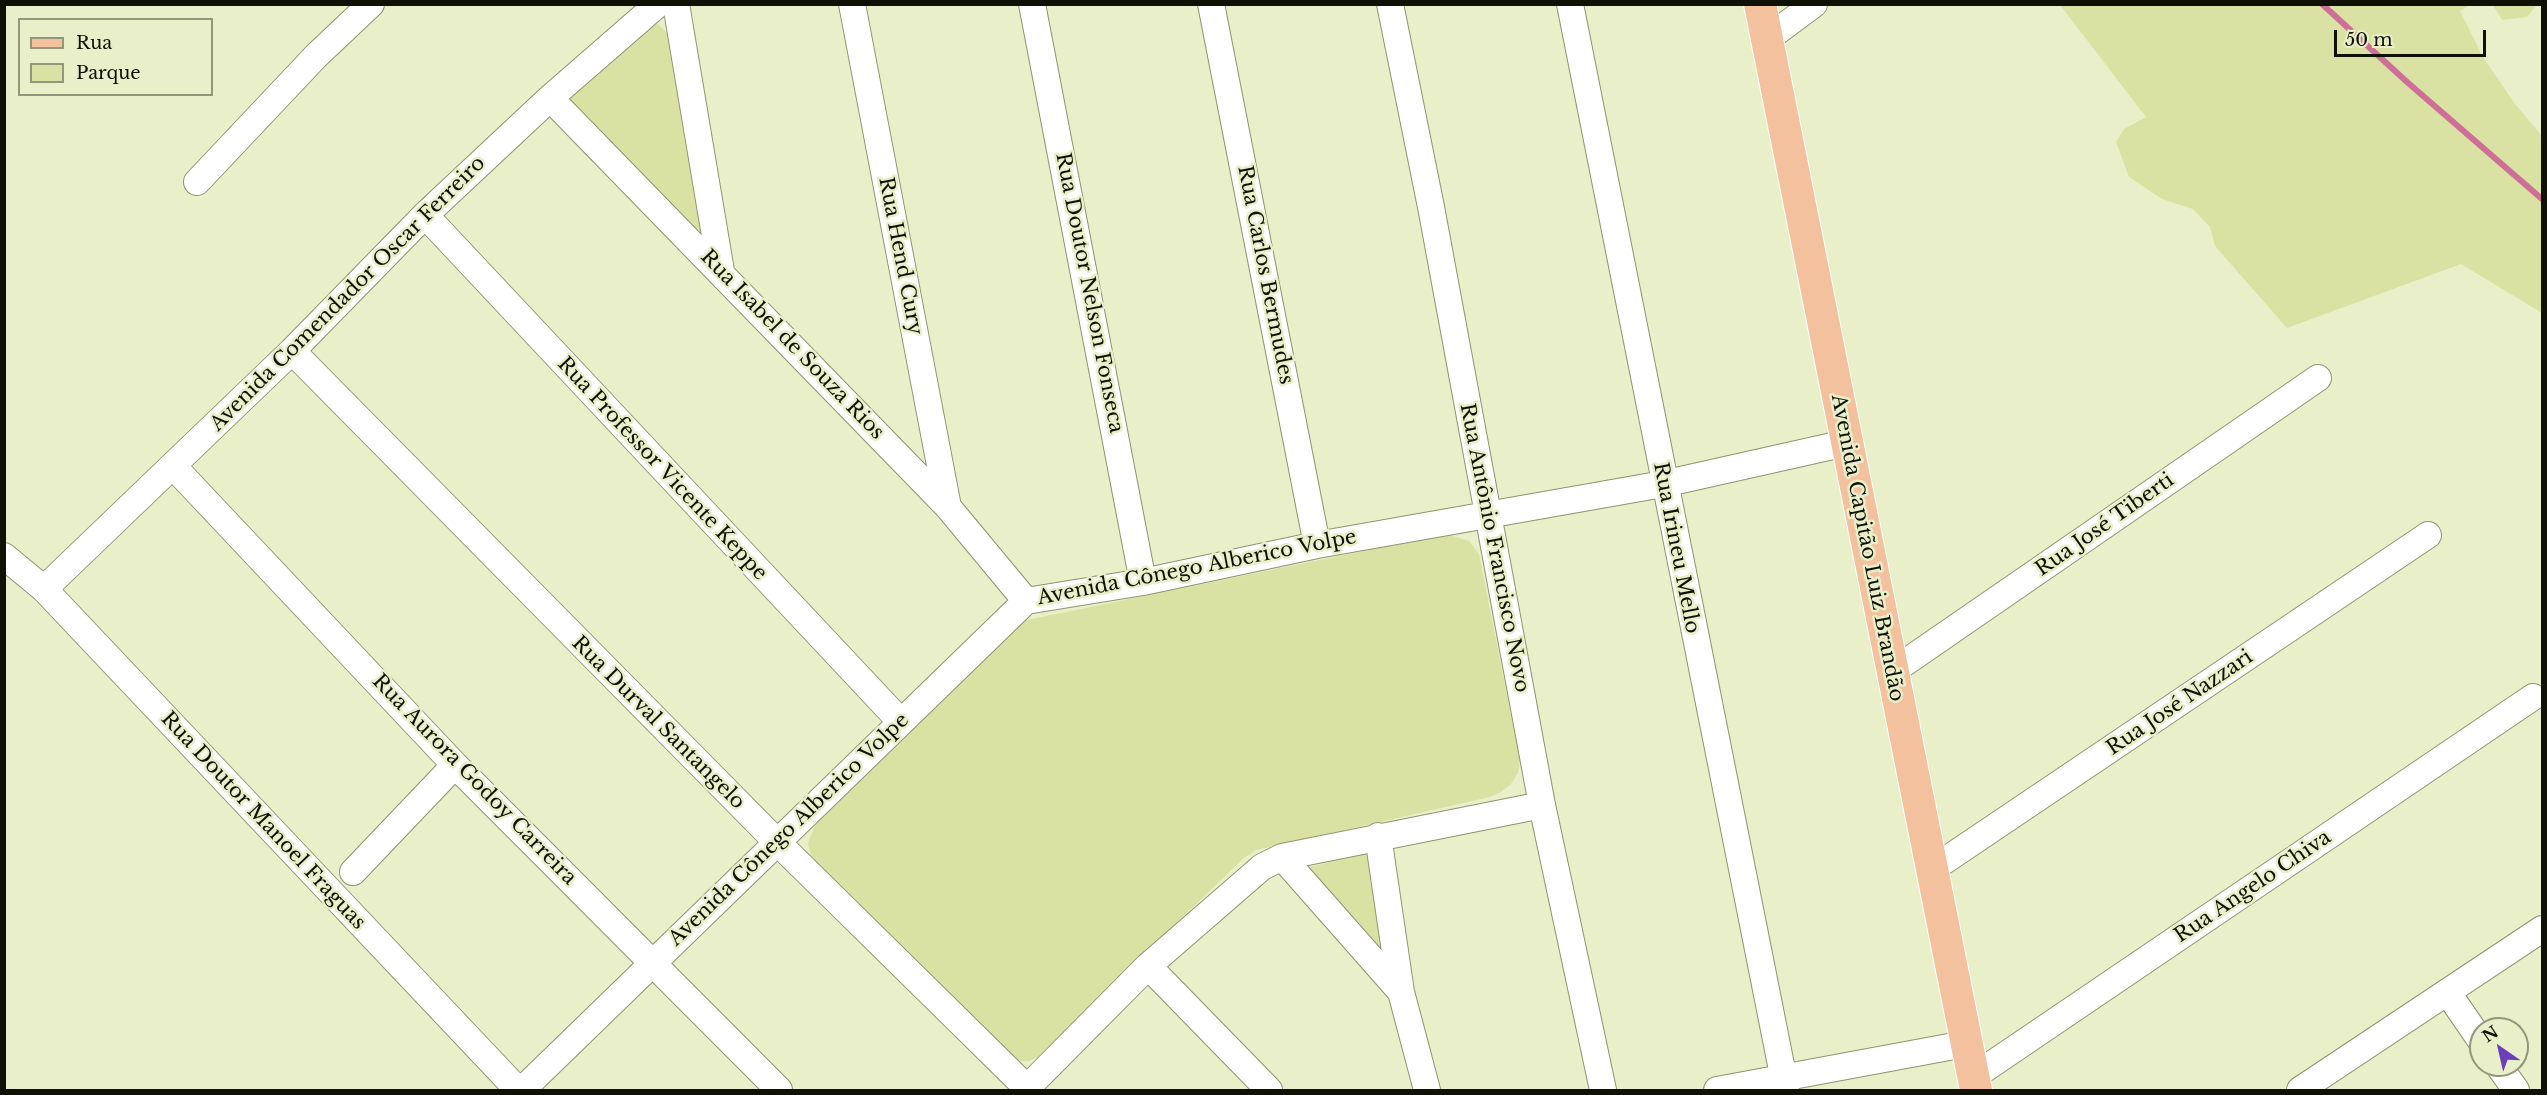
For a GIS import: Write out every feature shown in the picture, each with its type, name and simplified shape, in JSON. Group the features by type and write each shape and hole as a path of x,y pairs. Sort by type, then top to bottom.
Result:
{"main road":[{"name":"Avenida Capitão Luiz Brandão","path":"1760,4 1974,1084"}],"street":[{"path":"197,182 309,64 371,4"},
{"name":"Avenida Comendador Oscar Ferreiro","path":"44,589 291,351 425,215 550,98 658,4"},
{"path":"676,4 721,271"},
{"name":"Rua Hend Cury","path":"852,4 948,507"},
{"name":"Rua Doutor Nelson Fonseca","path":"1032,4 1143,582"},
{"name":"Rua Carlos Bermudes","path":"1211,4 1317,545"},
{"name":"Rua Antônio Francisco Novo","path":"1390,4 1431,207 1542,806 1604,1090"},
{"name":"Rua Irineu Mello","path":"1570,4 1663,483 1785,1085"},
{"path":"1767,39 1814,4"},
{"name":"Rua Isabel de Souza Rios","path":"550,98 721,271 948,507 1026,601"},
{"name":"Rua Professor Vicente Keppe","path":"425,215 901,722"},
{"name":"Rua Durval Santangelo","path":"291,351 777,842 1028,1089"},
{"name":"Rua José Tiberti","path":"1893,671 2318,378"},
{"name":"Avenida Cônego Alberico Volpe","path":"520,1090 1026,601 1143,582 1317,545 1663,483 1846,443"},
{"name":"Rua Aurora Godoy Carreira","path":"173,466 455,765 653,961 779,1090"},
{"name":"Rua José Nazzari","path":"1931,870 2428,535"},
{"name":"Rua Doutor Manoel Fraguas","path":"4,555 44,589 520,1090"},
{"name":"Rua Angelo Chiva","path":"1974,1084 2533,697"},
{"path":"353,872 455,765"},
{"path":"1028,1089 1148,966 1262,867 1282,856 1542,806"},
{"path":"1378,836 1401,992 1427,1090"},
{"path":"1282,856 1401,992"},
{"path":"2300,1090 2542,929"},
{"path":"1148,966 1269,1090"},
{"path":"2448,993 2469,1024"},
{"path":"1717,1090 1785,1085 1965,1044"},
{"path":"2507,1077 2516,1090"}],"green space":[{"path":"2060,5 2469,5 2460,11 2483,57 2515,104 2542,136 2542,313 2461,264 2287,328 2215,246 2210,227 2193,209 2162,199 2129,177 2116,142 2124,129 2146,117"},
{"path":"2493,5 2537,5 2527,17 2502,20"},
{"path":"648,24 658,24 668,34 703,224 700,231 694,229 569,99 571,94"},
{"path":"1447,534 1469,541 1479,554 1520,760 1518,773 1511,784 1490,797 1256,850 1244,858 1038,1057 1029,1061 1015,1061 811,857 808,843 815,825 1022,621"},
{"path":"1363,853 1367,855 1386,954 1383,957 1304,869"}],"waterway":[{"path":"2322,4 2407,82 2542,199"}]}
